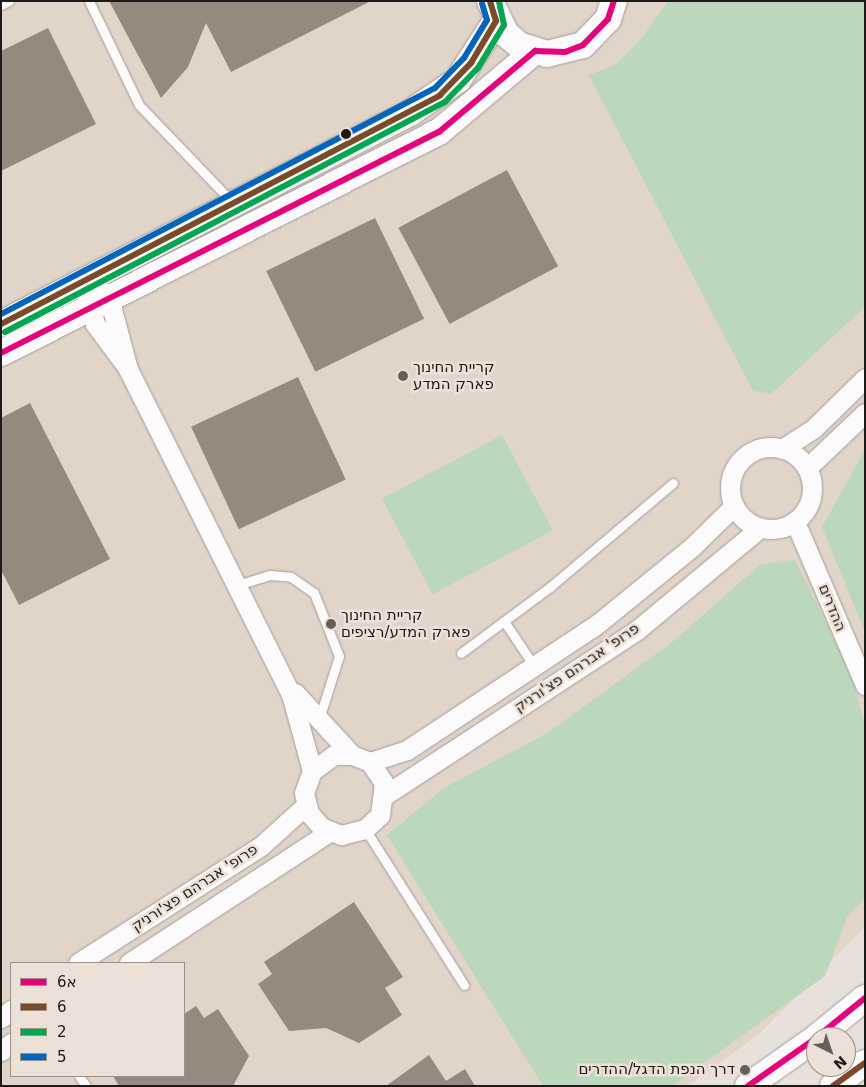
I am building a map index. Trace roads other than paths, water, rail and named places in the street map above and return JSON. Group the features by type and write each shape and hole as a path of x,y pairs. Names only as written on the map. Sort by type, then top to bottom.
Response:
{"street":[{"path":"1,324 440,95 471,63 493,11 519,45 535,51 566,52 583,45 603,26 614,1"},
{"path":"1,354 439,132 464,115 535,51"},
{"path":"88,280 127,366 233,586 283,676 297,712 312,771 306,805 314,821 329,832 347,835 366,829 380,815 386,795 384,783 370,762 352,755 334,755 312,771"},
{"path":"782,448 807,468 812,491 803,513 784,527 760,528 740,516 734,506 731,481 743,458 766,448 782,448 813,429 865,378"},
{"path":"807,468 865,413"},
{"name":"פרופ' אברהם פצ'ורניק","path":"370,762 407,750 596,625 734,506"},
{"name":"פרופ' אברהם פצ'ורניק","path":"386,795 637,630 760,528"},
{"name":"ההדרים","path":"799,531 865,685"},
{"path":"283,676 318,722 352,755"},
{"name":"פרופ' אברהם פצ'ורניק","path":"80,962 261,846 306,805"},
{"name":"פרופ' אברהם פצ'ורניק","path":"131,962 329,832"},
{"path":"830,1027 865,998"},
{"path":"748,1086 806,1046"},
{"path":"833,1086 865,1063"}],"lane":[{"path":"1,5 9,1"},
{"path":"89,1 139,105 232,202"},
{"path":"461,653 504,621 673,483"},
{"path":"233,586 270,575 291,577 314,593 339,656 318,722"},
{"path":"504,621 534,666"},
{"path":"366,829 464,985"}],"place":[{"name":"קריית החינוך פארק המדע","path":"403,376"},
{"name":"קריית החינוך פארק המדע/רציפים","path":"331,624"},
{"name":"דרך הנפת הדגל/ההדרים","path":"745,1070"}]}
